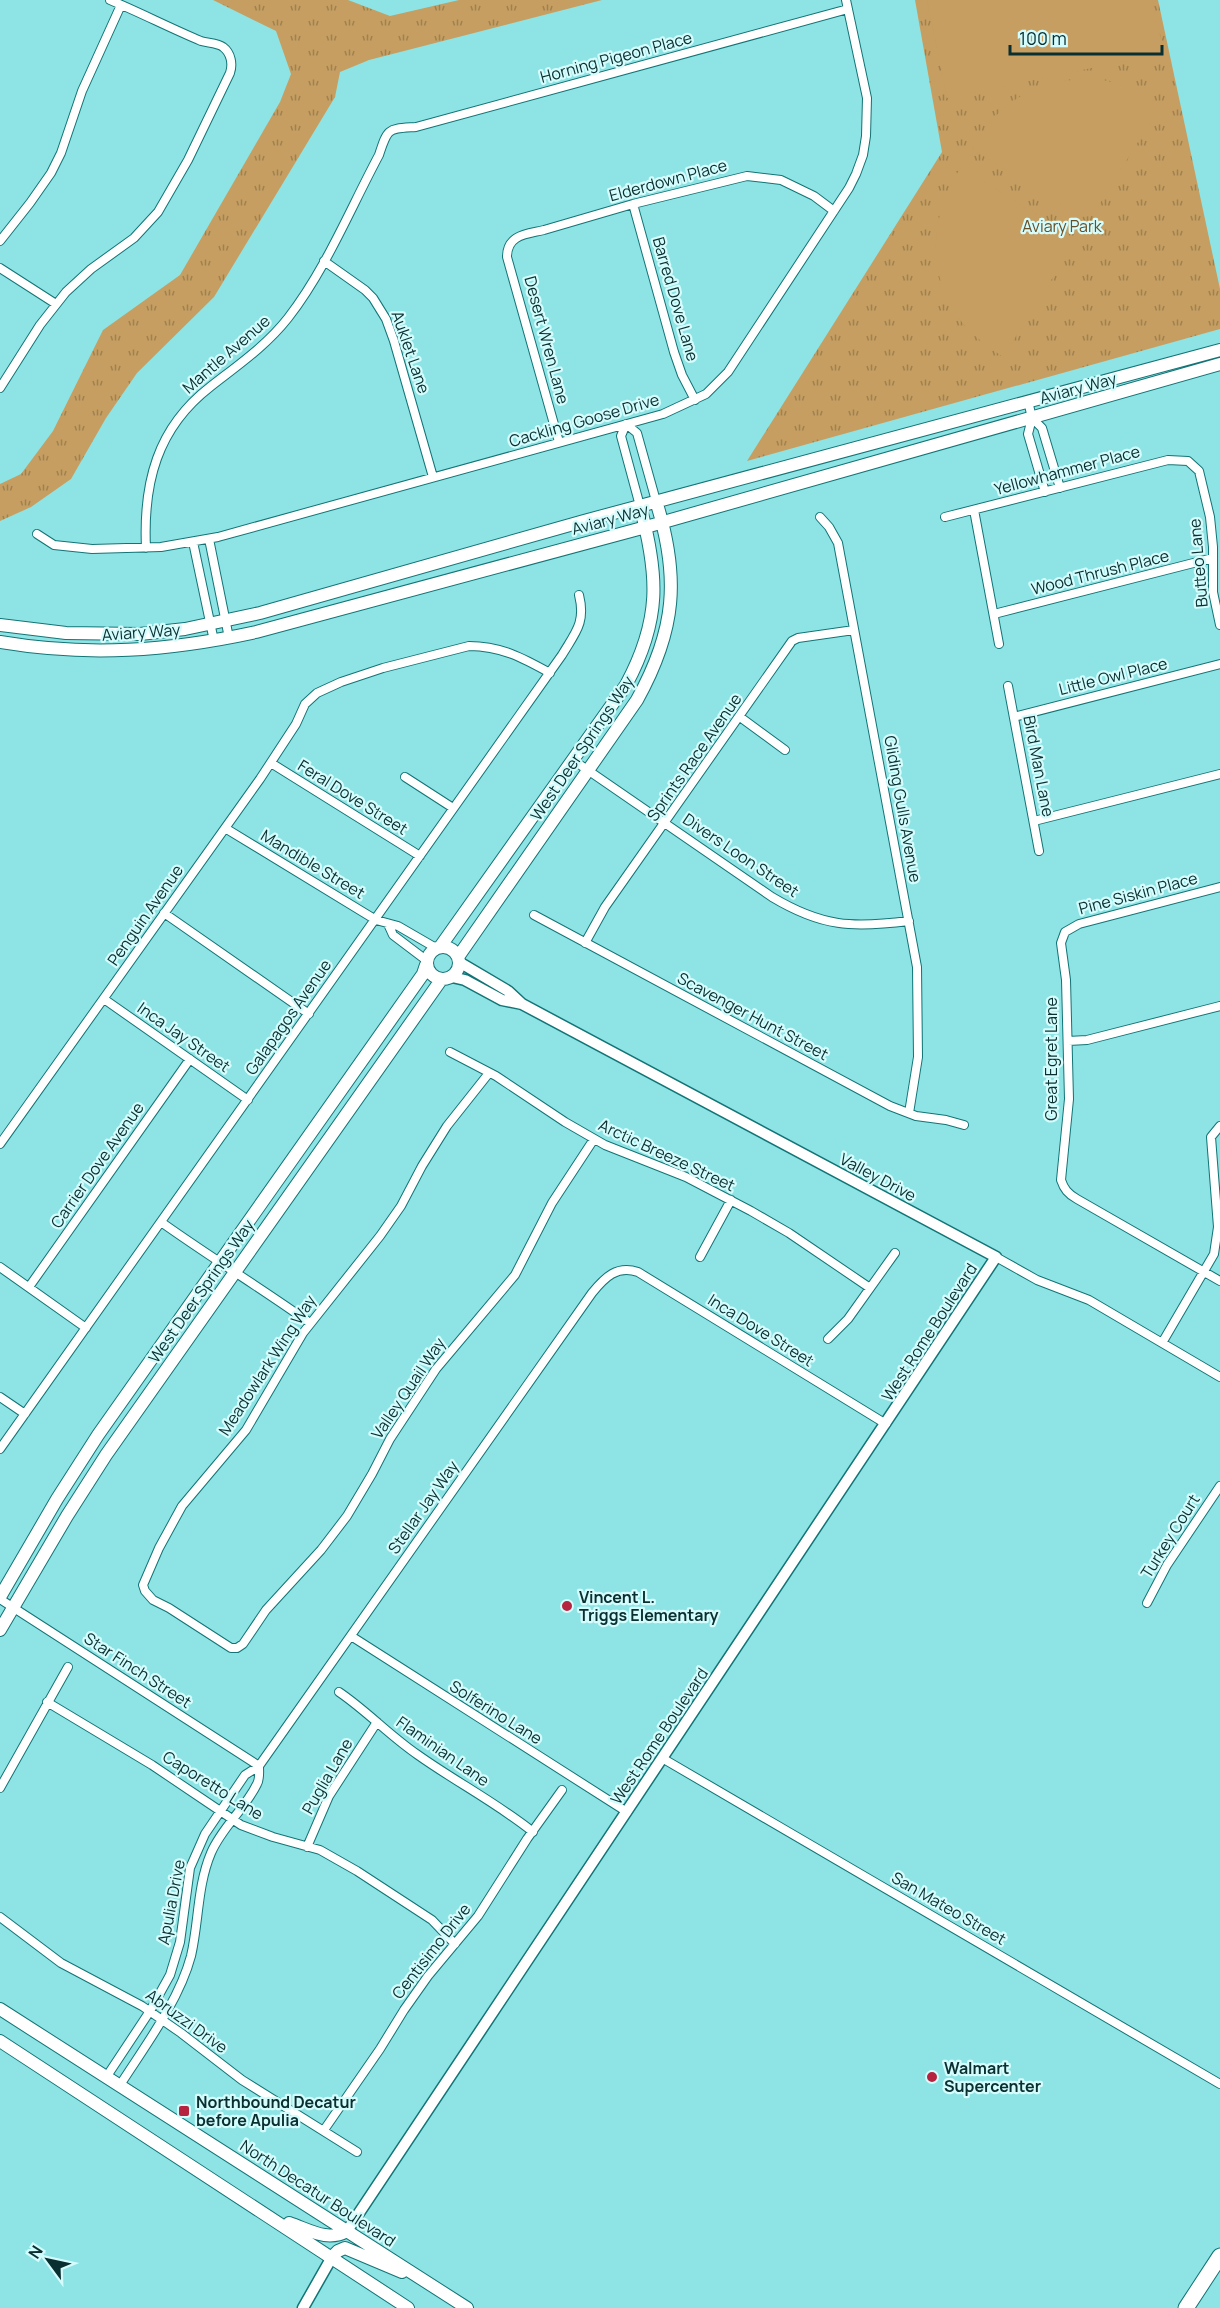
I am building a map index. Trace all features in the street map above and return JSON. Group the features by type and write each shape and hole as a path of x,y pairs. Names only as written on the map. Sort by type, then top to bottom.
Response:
{"highway":[{"path":"1186,2308 1220,2256"}],"main road":[{"name":"Aviary Way","path":"0,625 50,632 110,635 157,632 225,621 656,501 1220,350"},
{"name":"Aviary Way","path":"0,642 42,648 103,652 164,648 229,638 646,527 1220,364"},
{"name":"West Deer Springs Way","path":"458,959 638,700 659,657 669,619 672,591 668,544 656,501"},
{"name":"West Deer Springs Way","path":"438,948 626,685 639,661 653,607 655,582 646,527 640,506"},
{"path":"438,948 451,949 458,959 458,968 447,978 431,975 426,963 431,951 438,948"},
{"name":"West Deer Springs Way","path":"0,1630 90,1478 423,974 426,963"},
{"name":"West Deer Springs Way","path":"0,1598 76,1469 447,978"},
{"name":"North Decatur Boulevard","path":"0,2009 467,2308"},
{"path":"0,2042 408,2308"},
{"path":"270,2217 326,2237 338,2236 347,2231"},
{"path":"332,2258 338,2251 345,2248 371,2261 423,2280"}],"street":[{"path":"0,388 31,337 56,304 91,269 134,238 158,212 188,160 232,66 228,52 221,45 201,41 110,0"},
{"path":"0,241 30,203 61,153 82,91 121,5"},
{"name":"Horning Pigeon Place","path":"392,129 417,127 847,5"},
{"name":"Cackling Goose Drive","path":"37,534 54,545 68,548 146,548 208,539 663,414 706,394 737,361 834,211 856,174 863,155 867,98 847,5"},
{"name":"Mantle Avenue","path":"146,548 145,513 150,479 163,444 195,400 245,362 280,328 310,286 379,155 384,139 392,129"},
{"name":"Elderdown Place","path":"510,246 513,240 523,234 747,176 781,180 813,196 834,211"},
{"name":"Barred Dove Lane","path":"633,204 674,352 694,400"},
{"name":"Desert Wren Lane","path":"510,246 507,257 559,442"},
{"name":"Auklet Lane","path":"324,261 365,290 386,319 433,477"},
{"path":"0,268 10,272 56,304"},
{"path":"1028,401 1032,418 1028,434 1045,492"},
{"path":"1032,418 1042,428 1060,488"},
{"path":"640,506 621,436 626,424 637,433 656,501"},
{"name":"Yellowhammer Place","path":"945,517 1168,460 1188,461 1195,465"},
{"name":"Butteo Lane","path":"1195,465 1199,471 1210,517 1213,591 1220,625"},
{"path":"974,510 999,644"},
{"name":"Gliding Gulls Avenue","path":"820,518 829,527 838,543 917,967 918,1057 909,1113"},
{"path":"208,539 229,638"},
{"path":"193,542 214,641"},
{"name":"Wood Thrush Place","path":"994,614 1213,558"},
{"name":"Galapagos Avenue","path":"0,1449 550,673 582,619 583,610 579,595"},
{"name":"Sprints Race Avenue","path":"585,943 605,907 792,641 798,638 854,630"},
{"name":"Penguin Avenue","path":"0,1144 271,763 309,699 325,689 360,675 469,646 485,646 514,653 550,673"},
{"name":"Little Owl Place","path":"1014,717 1220,664"},
{"name":"Bird Man Lane","path":"1008,686 1039,851"},
{"path":"740,717 785,750"},
{"name":"Divers Loon Street","path":"573,760 772,897 800,913 853,926 909,921"},
{"name":"Feral Dove Street","path":"271,763 420,856"},
{"path":"1034,821 1220,774"},
{"path":"405,777 453,808"},
{"name":"Mandible Street","path":"225,828 376,920 398,926 438,948"},
{"name":"Pine Siskin Place","path":"1065,932 1078,924 1220,887"},
{"path":"164,913 309,1014"},
{"name":"Scavenger Hunt Street","path":"534,915 883,1102 909,1113 964,1125"},
{"path":"388,924 393,935 426,963"},
{"name":"Great Egret Lane","path":"1065,932 1061,943 1066,980 1069,1099 1061,1180 1064,1188 1077,1199 1204,1272"},
{"name":"Valley Drive","path":"458,959 508,991 522,1004 1037,1280 1089,1300 1220,1377"},
{"name":"Valley Drive","path":"447,978 465,980 502,1000 522,1004"},
{"name":"Inca Jay Street","path":"104,999 248,1100"},
{"path":"1068,1041 1087,1040 1220,1006"},
{"name":"Arctic Breeze Street","path":"450,1052 489,1072 594,1139 686,1177 731,1200 789,1233 870,1288"},
{"name":"Carrier Dove Avenue","path":"29,1287 190,1059"},
{"name":"Meadowlark Wing Way","path":"144,1591 143,1585 159,1548 182,1506 246,1430 310,1323 380,1236 401,1206 447,1126 489,1072"},
{"path":"1162,1343 1214,1254 1217,1242 1217,1207 1211,1137 1218,1128"},
{"name":"Valley Quail Way","path":"144,1591 153,1600 231,1648 237,1648 243,1644 266,1610 321,1550 347,1516 390,1440 436,1369 516,1275 552,1203 594,1139"},
{"path":"700,1257 731,1200"},
{"path":"161,1222 310,1323"},
{"path":"828,1339 849,1319 895,1252"},
{"name":"West Rome Boulevard","path":"347,2231 996,1257"},
{"path":"0,1267 86,1328"},
{"name":"Inca Dove Street","path":"617,1271 629,1269 638,1272 886,1424"},
{"name":"Stellar Jay Way","path":"259,1766 592,1293 609,1275 617,1271"},
{"path":"1204,1272 1220,1281"},
{"path":"0,1396 25,1414"},
{"name":"Turkey Court","path":"1148,1603 1167,1565 1220,1486"},
{"name":"Star Finch Street","path":"0,1598 259,1766"},
{"name":"Solferino Lane","path":"351,1636 627,1812"},
{"path":"0,1788 68,1667"},
{"name":"Flaminian Lane","path":"339,1692 362,1708 419,1756 533,1832"},
{"name":"Caporetto Lane","path":"47,1702 152,1765 255,1831 320,1850 334,1858 432,1920 455,1944"},
{"name":"Puglia Lane","path":"307,1847 329,1796 376,1722"},
{"name":"San Mateo Street","path":"662,1758 1220,2084"},
{"name":"Apulia Drive","path":"107,2076 163,1989 180,1942 190,1868 205,1834 245,1775 259,1766"},
{"name":"Apulia Drive","path":"120,2085 177,1993 190,1957 203,1876 212,1851 259,1782 259,1766"},
{"name":"Centisimo Drive","path":"324,2130 416,1992 478,1916 562,1790"},
{"name":"Abruzzi Drive","path":"0,1917 61,1963 150,2011 242,2080 357,2152"},
{"path":"303,2308 332,2258"}],"green space":[{"path":"213,0 348,0 390,16 459,0 602,0 369,60 340,72 335,97 214,297 137,373 106,418 71,479 31,507 0,521 0,484 21,474 53,431 103,330 180,275 280,102 291,74 276,31"},
{"name":"Aviary Park","path":"915,0 1158,0 1220,289 1220,329 747,461 942,152"},
{"path":"927,0 1152,0 1164,53 947,98"},
{"path":"1089,78 1127,87 1161,105 1092,216 1081,217 972,149 994,118 1020,97 1051,84"},
{"path":"961,167 1069,235 1073,245 1003,357 965,326 949,303 941,284 936,244 938,224 951,185"}],"place":[{"name":"Vincent L. Triggs Elementary","path":"567,1606"},
{"name":"Walmart Supercenter","path":"932,2077"},
{"name":"Northbound Decatur before Apulia","path":"184,2111"}]}
